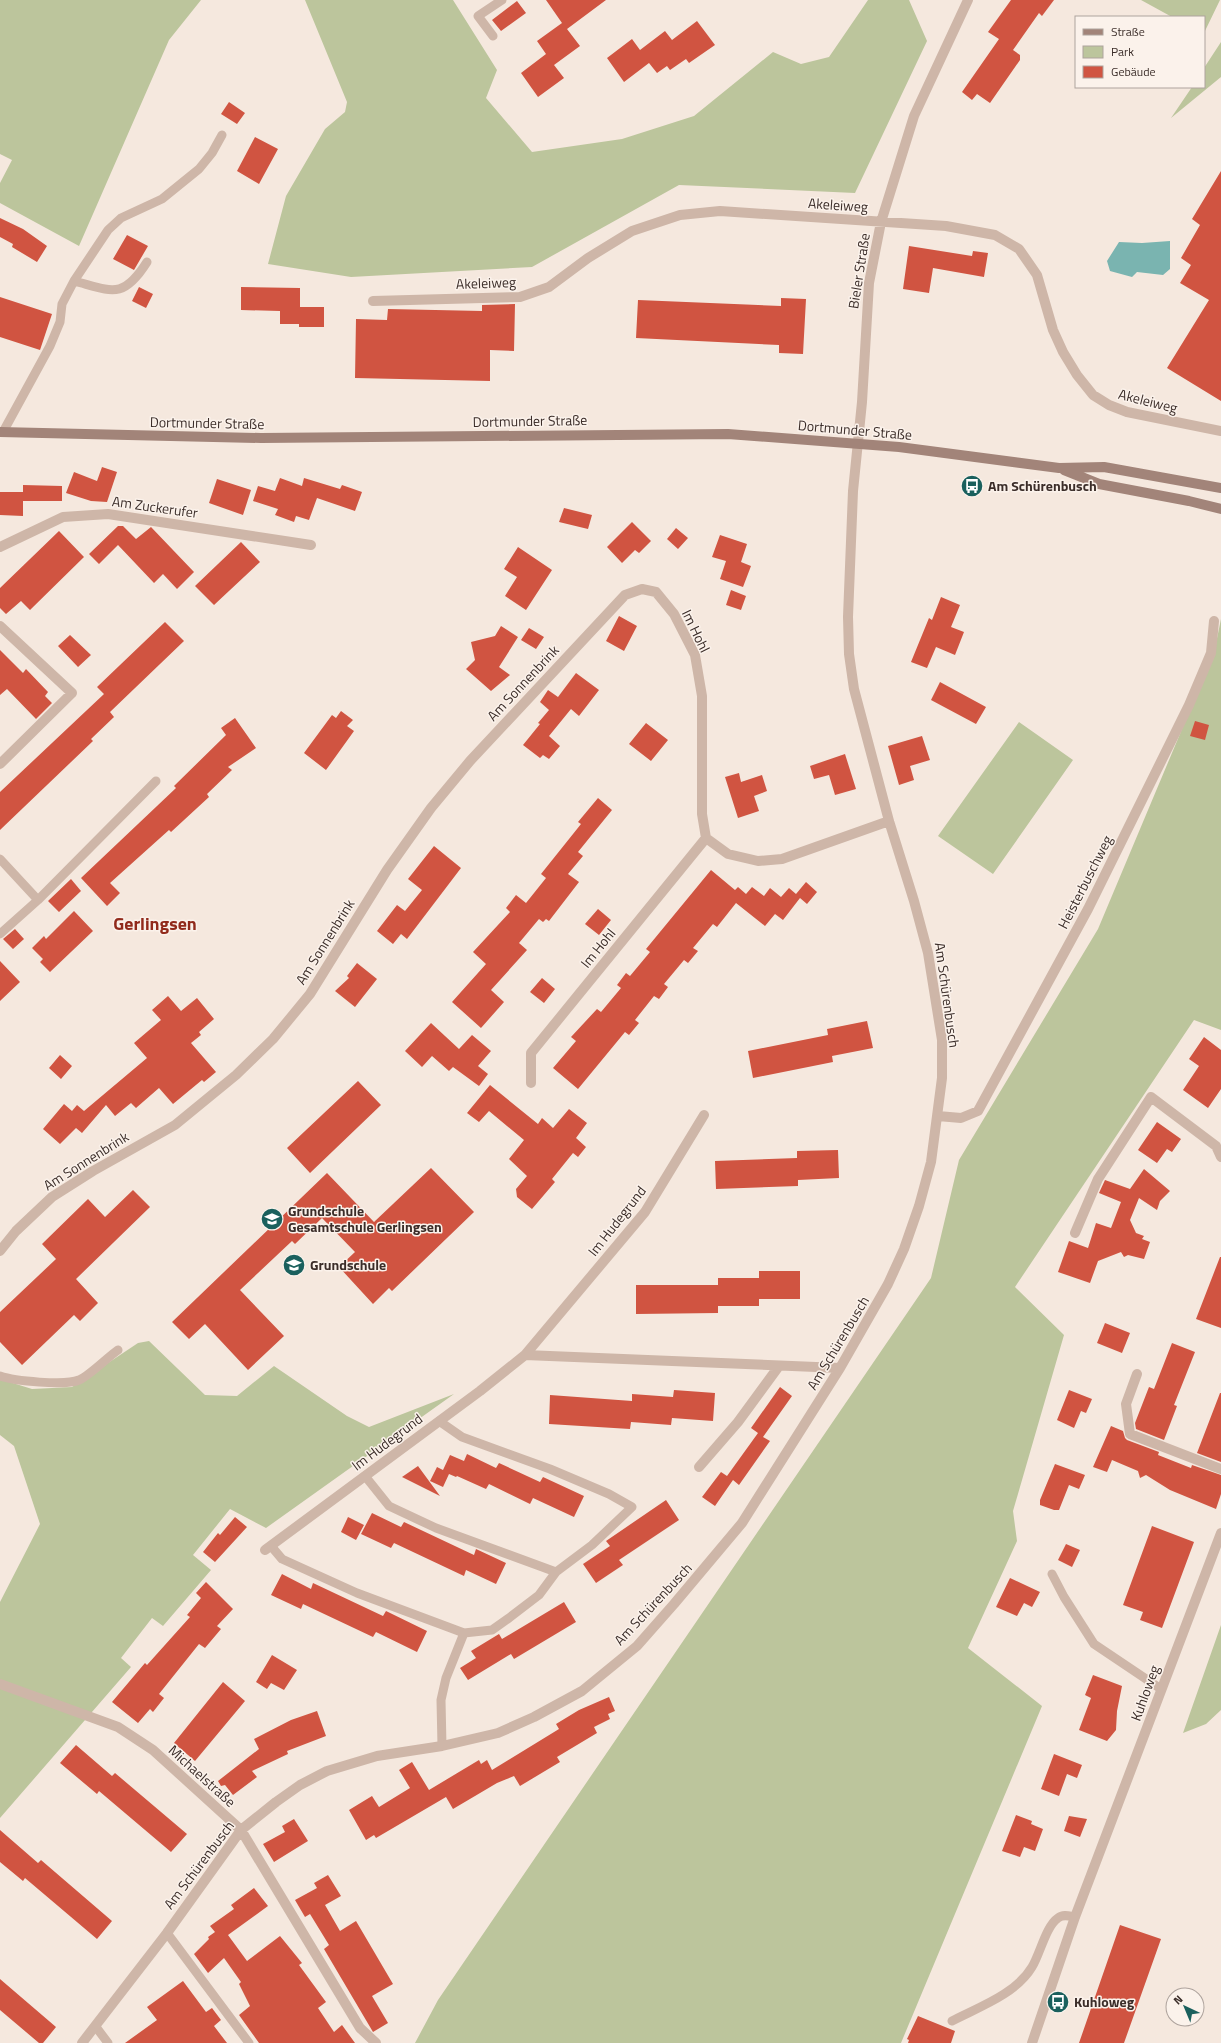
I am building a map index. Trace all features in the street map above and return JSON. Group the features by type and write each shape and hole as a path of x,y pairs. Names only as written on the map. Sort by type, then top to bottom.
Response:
{"main road":[{"name":"Dortmunder Straße","path":"2,432 261,438 728,434 857,443 1059,468 1104,467 1221,488"},
{"name":"Dortmunder Straße","path":"1059,468 1099,484 1189,501 1221,509"}],"street":[{"name":"Bieler Straße","path":"857,443 862,402 869,283 881,222 914,116 968,0"},
{"name":"Akeleiweg","path":"373,301 520,297 549,287 588,258 632,232 680,216 720,211 946,226 995,235 1019,249 1037,275 1053,330 1063,352 1077,376 1094,395 1109,405 1128,412 1221,431"},
{"name":"Am Schürenbusch","path":"82,2043 96,2027 167,1933 241,1830 300,1785 326,1771 377,1756 442,1746 498,1733 534,1717 582,1691 637,1646 742,1523 840,1368 888,1284 904,1249 920,1206 929,1169 938,1116 942,1078 942,1040 928,953 865,737 854,689 849,654 848,618 853,491 857,443"},
{"name":"Am Zuckerufer","path":"0,547 63,517 108,514 311,545"},
{"name":"Im Hohl","path":"531,1084 531,1053 706,838 702,814 702,696 695,655 674,614 656,592 642,589 625,595"},
{"name":"Am Sonnenbrink","path":"0,1251 16,1231 52,1197 93,1171 174,1124 236,1075 273,1038 310,994 387,870 431,808 470,762 625,595"},
{"name":"Heisterbuschweg","path":"938,1116 961,1118 978,1111 1088,909 1189,705 1211,653 1214,621"},
{"path":"0,626 72,693 0,764"},
{"path":"706,838 728,854 758,861 776,860 889,821"},
{"path":"1075,1233 1098,1179 1151,1097 1216,1146 1221,1157"},
{"name":"Im Hudegrund","path":"268,1548 525,1355 645,1212 704,1115"},
{"path":"525,1355 840,1368"},
{"path":"699,1467 738,1422 779,1366"},
{"path":"1137,1374 1126,1404 1130,1434 1221,1469"},
{"name":"Kuhloweg","path":"1032,2043 1075,1917 1105,1842 1221,1533"},
{"name":"Michaelstraße","path":"0,1684 118,1727 153,1750 241,1830 360,2028 376,2043"}],"lane":[{"path":"493,36 478,16 502,0"},
{"path":"2,432 50,346 60,322 62,304 74,281 108,230 121,218 162,199 199,169 212,153 222,135"},
{"path":"74,281 111,291 125,288 139,275 147,262"},
{"path":"0,934 38,900 156,781"},
{"path":"0,859 38,900"},
{"path":"0,1376 23,1381 50,1382 80,1380 118,1350"},
{"path":"268,1548 282,1559 357,1593 464,1633 492,1630 539,1595 556,1572 592,1545 632,1507 609,1494 550,1469 462,1437 439,1421"},
{"path":"365,1476 389,1506 436,1528 556,1572"},
{"path":"1052,1574 1064,1597 1094,1644 1161,1690"},
{"path":"442,1746 441,1700 446,1678 464,1633"},
{"path":"952,2021 1010,1991 1032,1968 1052,1924 1058,1918 1066,1915 1075,1917"},
{"path":"167,1933 249,2043"},
{"path":"96,2027 108,2043"}],"green space":[{"path":"0,0 201,0 169,40 79,246 0,203 0,183 12,160 0,154"},
{"path":"305,0 453,0 497,70 486,98 532,152 622,139 694,116 773,52 801,64 829,57 868,0 909,0 927,41 855,193 679,185 532,267 351,277 268,264 286,196 325,129 345,112 347,102"},
{"path":"1141,0 1220,0 1205,31 1205,16 1170,16"},
{"path":"1221,42 1221,77 1171,118 1191,88 1205,88 1205,66"},
{"path":"1221,619 1221,1030 1194,1020 1015,1287 1064,1335 1013,1511 1017,1541 968,1648 1042,1706 901,2043 415,2043 438,2000 931,1278 959,1160 1098,929 1214,653"},
{"path":"1019,722 1073,760 993,874 938,836"},
{"path":"149,1341 205,1395 237,1396 274,1366 347,1416 369,1427 454,1394 266,1528 230,1509 193,1555 211,1570 163,1626 152,1618 121,1658 131,1667 0,1818 0,1602 40,1524 14,1446 0,1435 0,1379 32,1389 72,1387 138,1343"},
{"path":"1221,1625 1221,1710 1206,1724 1183,1733"}],"water":[{"path":"1170,241 1170,269 1163,275 1137,272 1132,277 1110,271 1107,261 1119,242 1142,243"}],"building":[{"path":"546,0 606,0 567,29 580,46 554,65 564,78 538,97 521,73 546,54 537,41 562,23"},
{"path":"1011,0 1054,0 1042,16 1039,13 1013,50 1020,55 1020,60 990,103 977,94 972,100 962,92 999,39 988,32"},
{"path":"517,1 526,13 501,31 492,20"},
{"path":"697,21 715,45 689,63 686,59 670,70 667,66 657,73 649,63 624,82 607,58 632,39 640,50 665,31 672,40"},
{"path":"229,102 245,113 237,124 221,114"},
{"path":"255,137 278,149 259,184 237,171"},
{"path":"1221,171 1221,401 1167,368 1209,300 1180,283 1191,265 1181,258 1200,225 1192,219"},
{"path":"0,218 23,229 47,246 37,262 12,247 13,244 0,237"},
{"path":"127,235 148,246 134,270 113,259"},
{"path":"909,246 972,256 973,251 988,253 984,277 933,268 929,293 903,289"},
{"path":"139,287 153,294 146,308 132,301"},
{"path":"241,287 300,288 300,307 324,307 324,327 299,327 299,324 280,324 280,311 241,310"},
{"path":"0,297 52,314 40,350 0,337"},
{"path":"781,298 806,299 803,354 779,353 779,345 636,338 638,300 781,306"},
{"path":"515,304 514,351 490,350 490,381 355,378 356,319 387,320 388,309 482,311 482,305"},
{"path":"102,467 117,472 107,502 91,501 66,493 74,472 97,481"},
{"path":"280,478 302,486 304,478 340,489 342,485 362,492 355,511 317,498 309,520 296,516 294,522 275,515 278,509 253,501 258,486 275,491"},
{"path":"217,479 251,490 243,515 209,503"},
{"path":"23,485 62,486 62,501 23,501 23,516 0,515 0,492 23,492"},
{"path":"564,508 592,515 588,529 559,522"},
{"path":"632,522 651,541 639,553 635,550 622,563 607,547"},
{"path":"118,526 123,526 136,539 151,527 194,572 177,589 163,574 154,583 118,545 99,564 89,554"},
{"path":"676,528 688,538 678,549 667,539"},
{"path":"59,531 84,557 30,610 21,601 6,614 0,608 0,588"},
{"path":"720,535 747,544 741,562 751,566 743,587 720,579 726,561 712,557"},
{"path":"241,542 260,562 214,605 195,586"},
{"path":"518,547 552,570 526,610 505,596 517,577 504,569"},
{"path":"731,590 746,596 741,610 726,605"},
{"path":"941,597 960,605 951,627 964,632 955,655 936,647 927,668 911,662 929,618 932,620"},
{"path":"619,616 637,626 624,651 606,641"},
{"path":"165,622 184,641 110,712 114,717 91,739 93,741 0,830 0,792 104,694 97,687"},
{"path":"501,626 518,637 499,667 510,675 491,691 466,669 475,660 471,642 495,636"},
{"path":"529,628 544,637 536,649 521,640"},
{"path":"70,635 91,655 78,667 58,646"},
{"path":"0,650 23,673 26,669 48,692 45,696 52,703 36,719 7,689 0,695"},
{"path":"576,673 599,690 579,716 571,709 549,736 560,746 549,759 543,755 540,758 523,745 549,710 540,702 548,690 558,697"},
{"path":"940,682 986,707 976,724 931,700"},
{"path":"341,711 353,720 347,726 354,731 326,770 304,753 332,715 336,718"},
{"path":"235,718 256,748 228,767 232,770 207,794 209,797 171,832 169,830 110,883 120,893 107,906 81,878 176,788 174,786 226,735 221,728"},
{"path":"1195,721 1209,725 1205,740 1190,736"},
{"path":"646,723 668,740 651,761 629,744"},
{"path":"922,736 930,760 910,766 914,780 899,785 888,746"},
{"path":"845,754 856,789 835,795 829,775 814,779 810,766"},
{"path":"739,773 741,782 762,775 767,791 754,796 759,811 738,818 725,777"},
{"path":"598,798 612,810 578,852 583,856 568,874 579,882 549,921 546,919 543,922 539,919 519,943 527,950 491,990 504,1002 481,1028 452,1002 486,964 473,952 510,912 506,908 516,895 526,903 546,878 541,874 581,824 578,822"},
{"path":"434,846 461,868 407,939 401,934 393,944 377,931 397,905 405,911 422,890 408,879"},
{"path":"711,870 735,890 738,887 746,894 752,887 764,896 770,888 781,897 789,888 796,894 806,882 817,892 807,904 800,898 783,920 775,914 765,926 736,903 717,927 713,924 693,948 698,951 688,963 684,960 664,984 668,987 659,999 654,996 635,1020 639,1023 629,1035 625,1032 578,1089 553,1068 576,1041 571,1037 597,1009 601,1012 621,988 617,985 626,973 630,976 650,952 646,949"},
{"path":"71,879 81,891 59,912 48,901"},
{"path":"598,909 611,920 599,935 585,924"},
{"path":"74,911 93,931 50,972 40,962 43,959 32,948 44,936 46,939"},
{"path":"15,929 24,939 13,949 3,939"},
{"path":"0,961 20,982 0,1001"},
{"path":"357,963 377,979 355,1007 335,991 349,978 347,976"},
{"path":"542,978 555,989 544,1003 530,992"},
{"path":"168,996 181,1011 197,998 214,1019 199,1032 201,1035 191,1043 216,1072 204,1082 202,1080 173,1104 159,1088 136,1108 131,1103 115,1116 106,1105 82,1133 76,1128 60,1144 43,1129 64,1104 72,1111 77,1105 84,1111 147,1058 134,1043 161,1020 152,1010"},
{"path":"867,1021 873,1048 832,1056 833,1062 753,1078 748,1051 828,1035 827,1029"},
{"path":"431,1023 459,1049 472,1035 491,1051 478,1066 488,1074 479,1086 453,1067 449,1071 432,1056 422,1067 405,1051"},
{"path":"1204,1037 1221,1050 1221,1089 1208,1108 1183,1090 1199,1066 1189,1059"},
{"path":"60,1055 72,1066 61,1079 49,1068"},
{"path":"358,1081 381,1105 310,1173 287,1148"},
{"path":"490,1085 538,1124 542,1118 553,1128 569,1109 587,1123 576,1138 586,1147 578,1157 573,1153 552,1179 555,1182 532,1209 517,1197 516,1189 527,1176 509,1159 524,1140 489,1111 479,1122 467,1113"},
{"path":"1157,1122 1181,1139 1172,1152 1167,1149 1157,1163 1138,1150"},
{"path":"838,1150 839,1178 798,1180 798,1186 716,1189 715,1161 797,1158 797,1151"},
{"path":"431,1168 474,1212 392,1291 389,1288 373,1304 339,1267 355,1252 322,1218 295,1244 292,1241 240,1290 284,1336 248,1370 205,1324 189,1339 172,1322 327,1173 374,1222"},
{"path":"1144,1169 1170,1191 1160,1201 1157,1210 1139,1198 1130,1220 1136,1233 1144,1236 1142,1239 1150,1242 1144,1259 1128,1255 1124,1257 1121,1252 1098,1261 1090,1283 1058,1272 1069,1241 1088,1248 1096,1223 1111,1228 1121,1202 1099,1193 1105,1180 1130,1189"},
{"path":"133,1190 150,1207 76,1279 98,1303 80,1321 74,1315 22,1365 0,1342 0,1312 56,1259 42,1244 88,1199 105,1217"},
{"path":"1221,1257 1221,1328 1196,1319"},
{"path":"759,1271 800,1271 800,1299 759,1299 759,1306 718,1306 718,1313 636,1314 636,1285 718,1285 718,1278 759,1278"},
{"path":"1105,1323 1130,1333 1122,1353 1097,1343"},
{"path":"1172,1343 1195,1352 1174,1405 1177,1406 1164,1440 1136,1429 1135,1423 1149,1387 1154,1389"},
{"path":"780,1387 792,1396 763,1437 770,1441 739,1485 733,1480 715,1506 702,1497 721,1472 727,1476 758,1433 751,1428"},
{"path":"674,1390 715,1393 713,1421 672,1418 671,1425 631,1422 630,1429 549,1424 550,1395 632,1401 632,1394 673,1397"},
{"path":"1069,1390 1092,1399 1086,1413 1081,1411 1074,1428 1057,1420"},
{"path":"1221,1393 1221,1462 1197,1453"},
{"path":"1111,1426 1123,1431 1127,1440 1159,1452 1158,1455 1191,1468 1192,1465 1221,1475 1221,1494 1216,1509 1170,1490 1146,1475 1140,1478 1138,1471 1112,1460 1107,1472 1093,1467"},
{"path":"467,1454 496,1468 499,1463 540,1482 543,1477 584,1496 574,1517 533,1498 530,1504 489,1484 486,1489 449,1474 443,1487 430,1481 437,1467 443,1470 450,1455 464,1461"},
{"path":"1055,1464 1085,1475 1079,1489 1069,1485 1059,1510 1054,1510 1040,1505 1040,1500"},
{"path":"418,1466 440,1496 402,1477"},
{"path":"666,1500 679,1520 619,1560 623,1565 596,1583 583,1564 610,1546 606,1541"},
{"path":"372,1513 401,1527 404,1522 474,1555 476,1549 506,1563 496,1584 466,1570 464,1576 394,1543 391,1548 361,1534"},
{"path":"235,1517 247,1527 215,1562 203,1552 218,1533 220,1535"},
{"path":"348,1517 364,1525 356,1540 341,1532"},
{"path":"1152,1526 1194,1542 1162,1628 1140,1620 1143,1612 1123,1605"},
{"path":"1066,1544 1080,1550 1072,1567 1058,1560"},
{"path":"282,1574 311,1589 313,1583 383,1616 386,1611 427,1631 417,1652 376,1632 373,1637 303,1604 301,1609 271,1595"},
{"path":"1010,1578 1040,1592 1032,1607 1024,1603 1017,1616 996,1607"},
{"path":"206,1582 233,1609 217,1626 221,1629 205,1648 199,1644 159,1694 164,1698 153,1712 150,1709 138,1723 112,1702 145,1663 147,1665 190,1617 187,1615 201,1598 196,1593"},
{"path":"564,1602 576,1622 514,1659 511,1654 468,1680 460,1668 476,1658 471,1651 499,1634 502,1639"},
{"path":"272,1655 297,1670 284,1690 271,1683 267,1689 256,1682"},
{"path":"1093,1675 1122,1686 1117,1711 1116,1730 1107,1741 1079,1730 1091,1698 1085,1695"},
{"path":"223,1682 245,1701 195,1761 174,1743"},
{"path":"609,1697 615,1711 608,1714 610,1719 594,1727 597,1733 557,1757 560,1762 520,1786 514,1776 497,1783 453,1809 446,1797 376,1838 374,1835 366,1840 349,1810 372,1796 379,1807 410,1788 399,1770 412,1762 429,1790 479,1760 481,1764 487,1760 492,1770 559,1729 556,1724 579,1710"},
{"path":"317,1711 326,1736 287,1751 288,1754 252,1771 257,1777 233,1795 225,1785 221,1786 218,1781 259,1749 254,1739 291,1720"},
{"path":"76,1745 112,1776 115,1773 187,1834 171,1852 99,1791 97,1794 60,1763"},
{"path":"1054,1754 1082,1765 1077,1778 1067,1774 1059,1796 1041,1789"},
{"path":"1016,1815 1032,1821 1031,1824 1043,1829 1035,1851 1024,1847 1020,1857 1002,1851"},
{"path":"1069,1816 1087,1819 1080,1837 1064,1831"},
{"path":"294,1819 308,1841 274,1862 263,1844 285,1832 282,1826"},
{"path":"0,1830 38,1863 41,1860 112,1921 97,1939 25,1878 23,1881 0,1862"},
{"path":"328,1875 341,1896 325,1905 340,1931 356,1921 393,1984 372,1996 388,2023 373,2032 324,1949 329,1945 310,1914 305,1917 295,1900 317,1888 314,1883"},
{"path":"254,1888 268,1906 228,1935 247,1961 280,1936 302,1963 299,1965 326,2002 318,2008 334,2032 342,2025 355,2043 259,2043 239,2015 250,2006 239,1984 241,1982 224,1958 208,1973 194,1954 209,1939 208,1937 215,1932 210,1926 234,1909 231,1905"},
{"path":"1120,1925 1161,1939 1124,2043 1079,2043"},
{"path":"0,1979 56,2027 43,2043 39,2043 0,2010"},
{"path":"183,1981 206,2012 212,2008 221,2020 214,2026 227,2043 125,2043 157,2020 147,2007"},
{"path":"918,2016 955,2031 951,2043 908,2043 909,2040 907,2039"}],"place":[{"name":"Am Schürenbusch","path":"972,486"},
{"name":"Grundschule Gesamtschule Gerlingsen","path":"272,1219"},
{"name":"Grundschule","path":"294,1265"},
{"name":"Kuhloweg","path":"1058,2002"}],"district":[{"name":"Gerlingsen","path":"155,924"}]}
